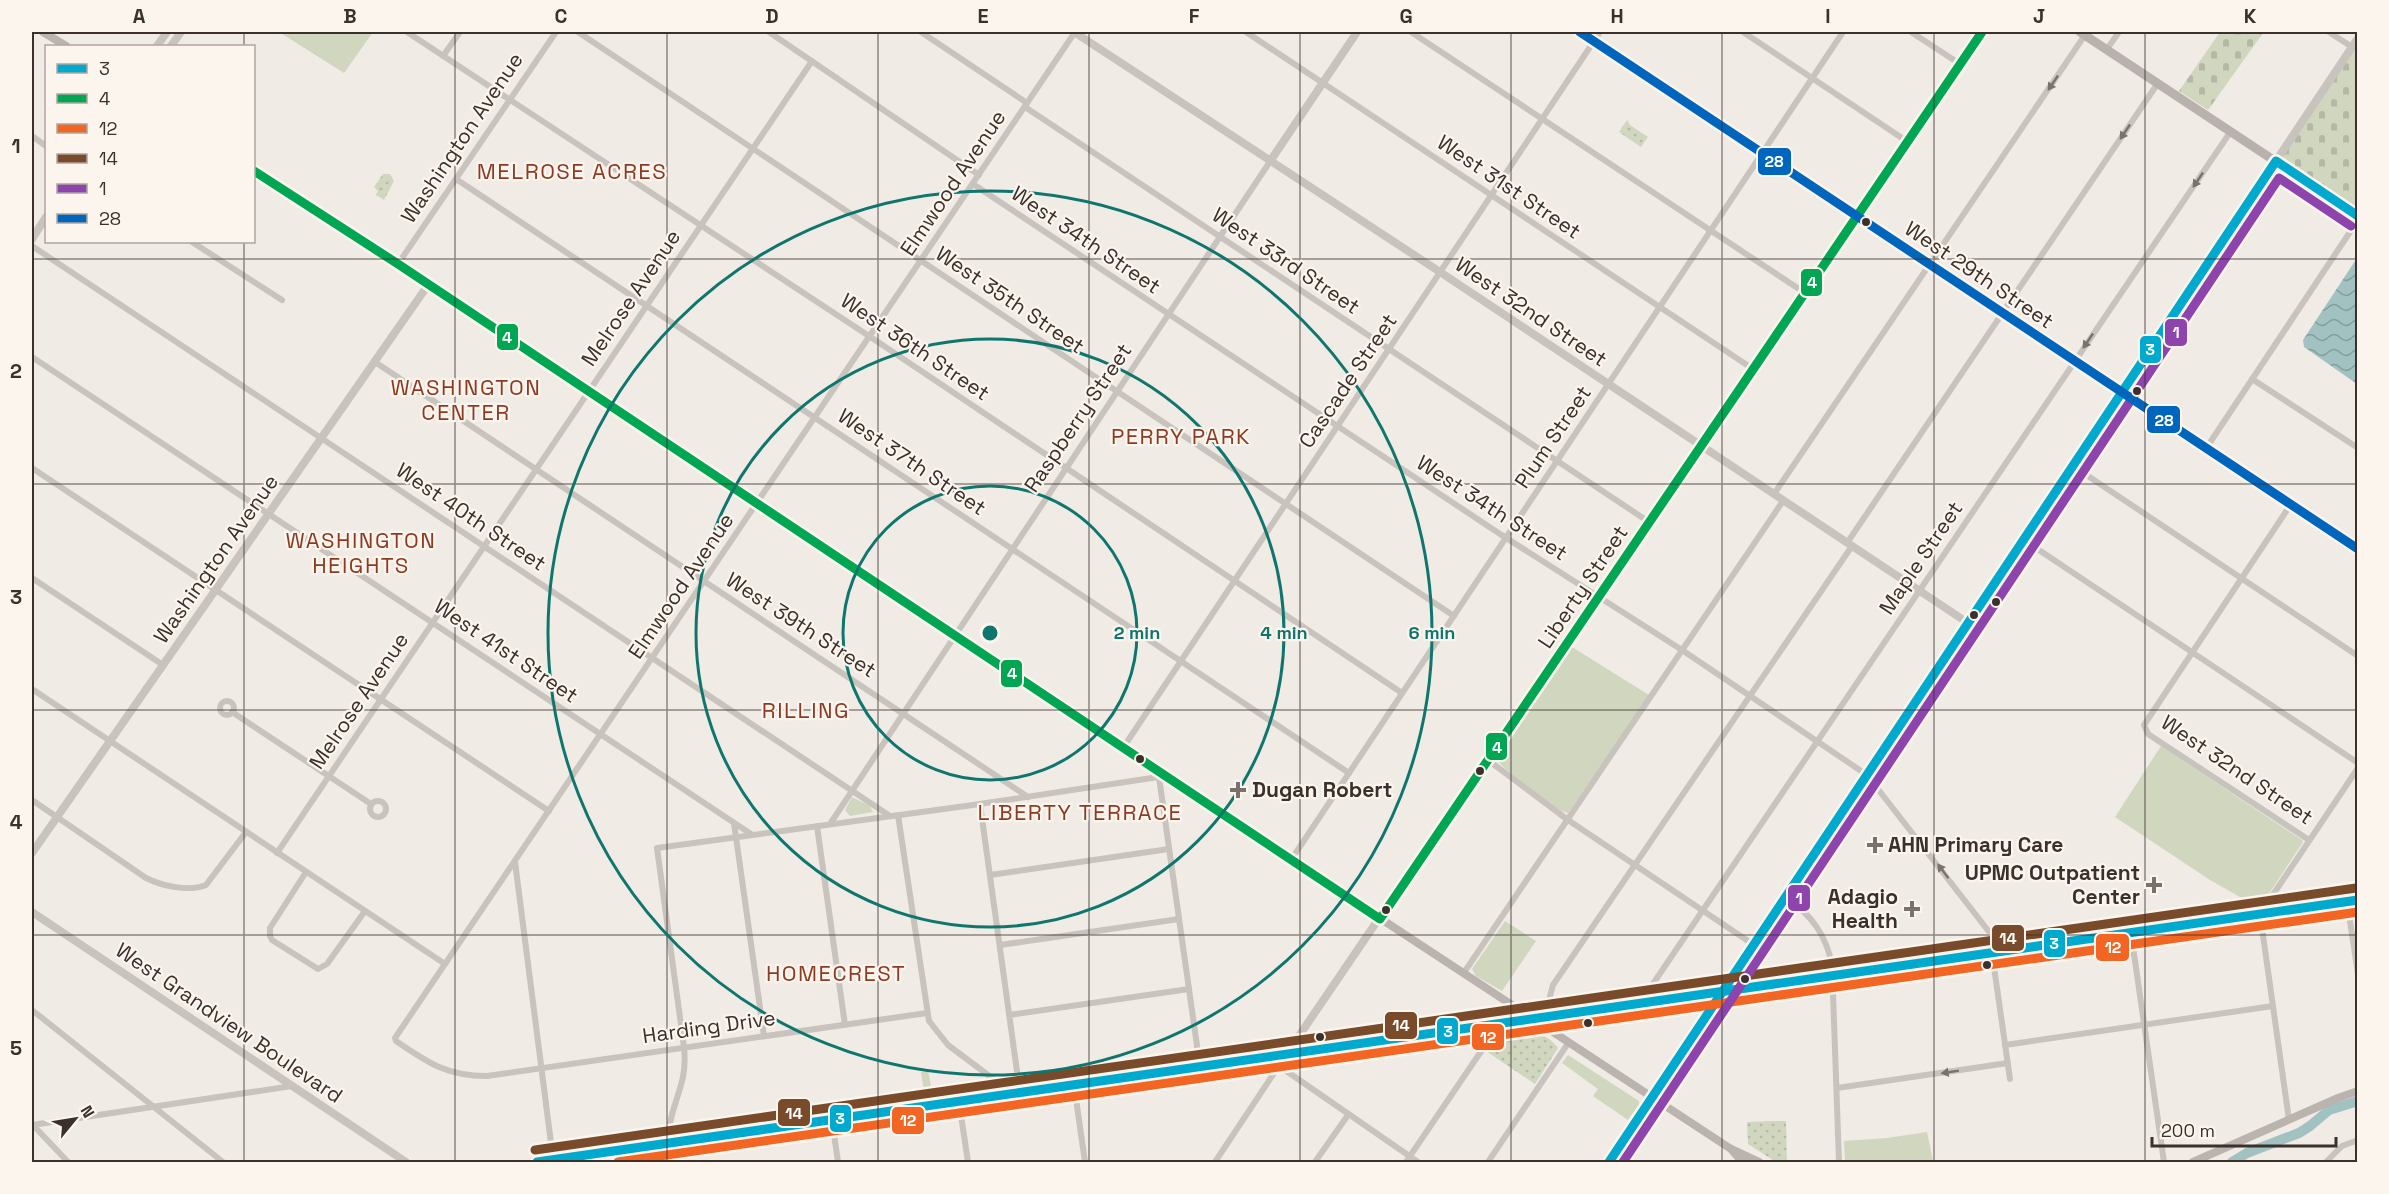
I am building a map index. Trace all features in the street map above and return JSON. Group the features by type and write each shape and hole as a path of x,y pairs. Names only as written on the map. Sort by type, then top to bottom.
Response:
{"main road":[{"path":"43,32 54,34 65,45"},
{"path":"2083,33 2358,218"},
{"path":"255,172 757,503 1123,748 1162,777 1731,1149 1759,1162"},
{"path":"537,1162 550,1162 2358,900"},
{"path":"2193,1162 2358,1091"},
{"path":"1731,1149 1742,1162"}],"street":[{"path":"158,45 167,32"},
{"path":"172,45 181,32"},
{"name":"West 36th Street","path":"407,32 870,336 1402,693"},
{"path":"443,56 460,32"},
{"name":"Washington Avenue","path":"398,264 556,32"},
{"name":"West 35th Street","path":"578,32 1454,616"},
{"path":"771,32 979,175"},
{"name":"West 33rd Street","path":"921,32 1220,238 1649,522"},
{"name":"Elmwood Avenue","path":"395,1038 1074,32"},
{"name":"West 32nd Street","path":"1074,32 1271,160 1968,623"},
{"name":"West 31st Street","path":"1246,32 1753,369"},
{"name":"Raspberry Street","path":"830,824 1357,32"},
{"path":"1411,32 1805,293"},
{"name":"West 29th Street","path":"1580,32 2358,549"},
{"name":"Cascade Street","path":"1123,748 1600,32"},
{"path":"1743,32 1908,141"},
{"name":"Plum Street","path":"1292,860 1843,32"},
{"path":"1911,32 1960,64"},
{"name":"Liberty Street","path":"1215,1162 1982,32"},
{"path":"2107,49 2119,32"},
{"path":"2329,32 2352,47"},
{"path":"1774,494 2083,33"},
{"path":"1609,1162 2358,38"},
{"name":"Melrose Avenue","path":"277,853 812,61"},
{"path":"1549,1000 1553,985 1750,695 2003,312 2158,83"},
{"name":"Maple Street","path":"1640,1004 2231,131"},
{"path":"32,136 45,145"},
{"name":"West 37th Street","path":"456,179 1349,773"},
{"name":"West 34th Street","path":"973,183 1506,538 1750,695 1867,775 2004,951"},
{"path":"2206,447 2358,218"},
{"path":"32,239 45,219"},
{"path":"194,243 282,300"},
{"name":"West 40th Street","path":"32,246 852,791 894,816"},
{"name":"Washington Avenue","path":"32,853 428,285"},
{"name":"West 41st Street","path":"32,357 751,834"},
{"name":"West 39th Street","path":"375,362 1028,797"},
{"path":"2252,379 2358,448"},
{"path":"2073,466 2358,656"},
{"path":"32,468 549,811"},
{"path":"1463,974 1783,501"},
{"path":"2191,653 2290,504"},
{"path":"2024,540 2358,763"},
{"path":"32,578 163,665"},
{"name":"West 32nd Street","path":"2191,653 2145,722 2145,729 2309,840"},
{"path":"32,689 445,964"},
{"path":"232,712 371,804"},
{"path":"1488,760 1568,819 1754,945"},
{"path":"2289,1120 2260,914 2358,768"},
{"path":"669,1143 670,1117 684,1071 684,1047 657,848 736,836 894,816 1162,777 1169,849 1200,1067"},
{"path":"32,800 146,878 160,884 197,887 210,882 246,832"},
{"path":"980,804 1020,1093"},
{"path":"894,816 929,1021 948,1045 992,1078 999,1096"},
{"path":"734,823 764,1036"},
{"path":"817,826 845,1025"},
{"path":"990,875 1169,849"},
{"path":"515,862 551,1148 550,1162"},
{"path":"306,872 270,928 272,940 318,969 327,964 364,911"},
{"path":"1786,897 1806,912 1820,931 1829,951 1833,976 1839,1162"},
{"path":"2347,901 2358,974"},
{"name":"West Grandview Boulevard","path":"32,912 406,1162"},
{"path":"1000,945 1179,919"},
{"path":"2131,933 2164,1162"},
{"path":"1992,953 2010,1079"},
{"path":"1010,1015 1189,989"},
{"path":"2005,1045 2272,1006"},
{"path":"32,1010 223,1162"},
{"name":"Harding Drive","path":"395,1038 396,1041 435,1067 454,1074 487,1076 927,1013"},
{"path":"1408,1160 1486,1044 1489,1025"},
{"path":"1488,1162 1569,1042"},
{"path":"1266,1057 1408,1160 1418,1162"},
{"path":"1837,1088 2008,1063"},
{"path":"1074,1085 1085,1162"},
{"path":"32,1125 292,1086"},
{"path":"959,1102 968,1162"},
{"path":"1316,1162 1348,1115"},
{"path":"832,1120 838,1162"},
{"path":"32,1125 68,1162"},
{"path":"2326,1162 2342,1146 2358,1140"},
{"path":"393,1154 398,1162"}],"green space":[{"path":"279,32 373,32 344,73"},
{"path":"2220,32 2263,33 2208,110 2179,91"},
{"path":"2357,46 2357,210 2283,159"},
{"path":"1627,120 1630,125 1648,137 1641,147 1619,132"},
{"path":"383,174 390,174 394,181 384,200 376,195 378,191 374,187"},
{"path":"1572,647 1649,695 1568,813 1542,799 1497,760"},
{"path":"2161,746 2302,840 2303,842 2266,898 2247,901 2210,880 2115,817"},
{"path":"852,797 870,806 873,812 850,816 845,810"},
{"path":"1505,921 1536,941 1502,991 1476,976 1472,969"},
{"path":"1525,1030 1544,1036 1558,1048 1535,1084 1486,1051 1499,1035"},
{"path":"1568,1055 1639,1101 1639,1105 1628,1120 1593,1096 1598,1089 1562,1063"},
{"path":"928,1071 933,1096 925,1097 921,1072"},
{"path":"1786,1121 1787,1162 1776,1162 1748,1144 1747,1122"},
{"path":"1927,1132 1933,1162 1845,1162 1844,1141"}],"water":[{"path":"2357,258 2357,384 2304,347 2303,340"}],"waterway":[{"path":"2232,1162 2247,1153 2299,1133 2329,1110 2358,1101"}],"transit line":[{"name":"28","path":"1580,32 2358,549"},
{"name":"4","path":"255,172 398,264 1380,919 1982,32"},
{"name":"3","path":"1609,1162 2276,161 2358,216"},
{"name":"1","path":"1623,1162 2279,178 2351,226"},
{"name":"14","path":"535,1150 2356,888"},
{"name":"3","path":"537,1162 2358,900"},
{"name":"12","path":"618,1162 2358,912"}],"place":[{"name":"Dugan Robert","path":"1238,790"},
{"name":"AHN Primary Care","path":"1875,845"},
{"name":"UPMC Outpatient Center","path":"2154,885"},
{"name":"Adagio Health","path":"1912,909"}],"district":[{"name":"MELROSE ACRES","path":"572,171"},
{"name":"WASHINGTON CENTER","path":"466,400"},
{"name":"PERRY PARK","path":"1181,436"},
{"name":"WASHINGTON HEIGHTS","path":"361,552"},
{"name":"RILLING","path":"806,710"},
{"name":"LIBERTY TERRACE","path":"1080,812"},
{"name":"HOMECREST","path":"836,973"}]}
